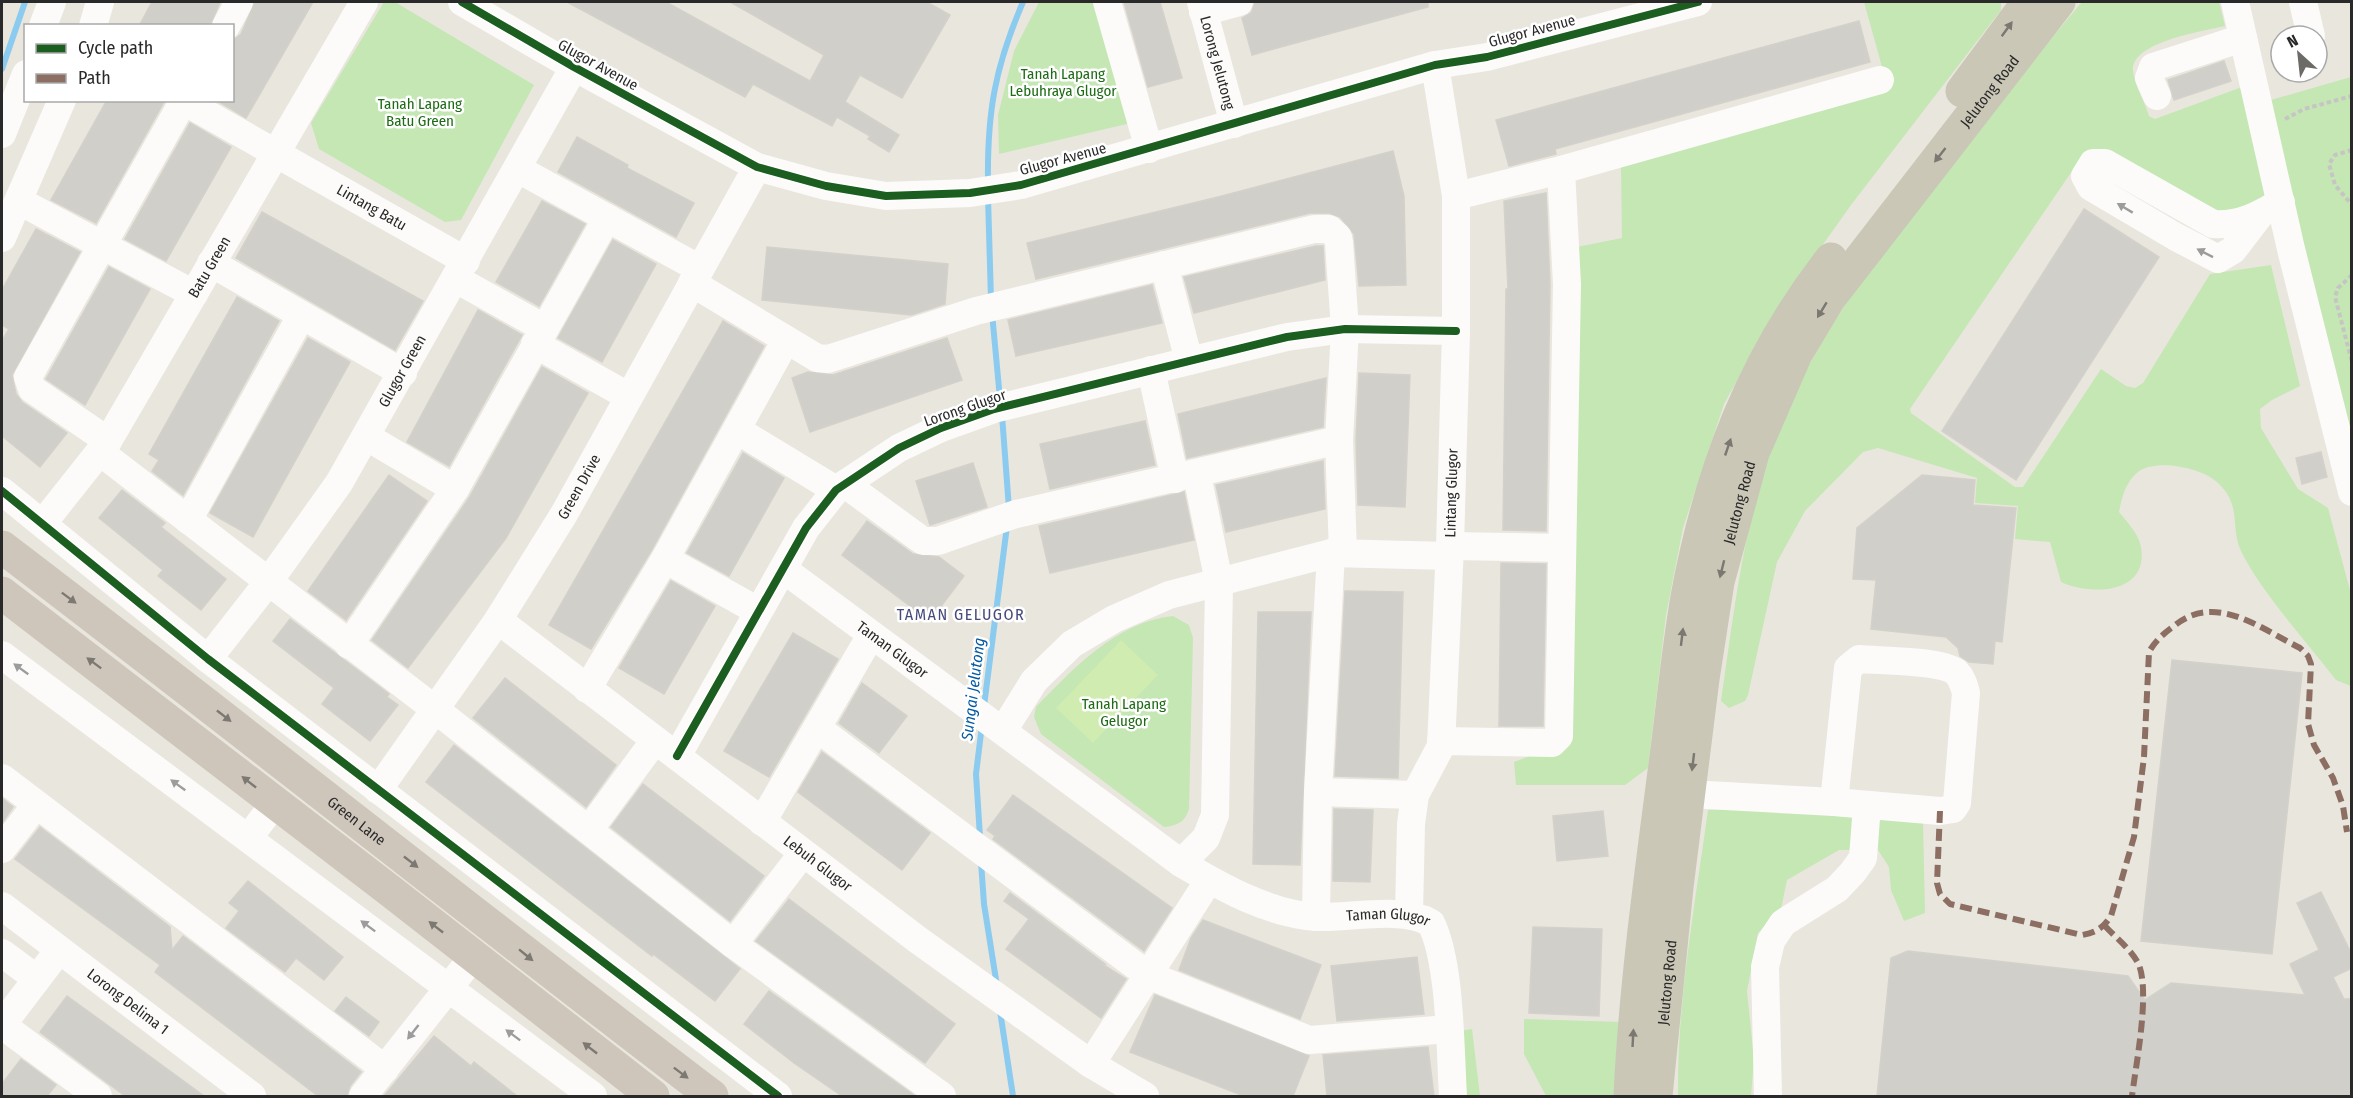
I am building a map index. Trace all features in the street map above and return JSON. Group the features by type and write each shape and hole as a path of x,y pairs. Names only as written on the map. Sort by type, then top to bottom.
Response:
{"highway":[{"name":"Green Lane","path":"2,547 188,688 537,964 712,1096"},
{"path":"2,593 275,802 640,1090"}],"main road":[{"name":"Jelutong Road","path":"1656,1096 1667,977 1689,794 1718,582 1737,507 1770,410 1796,354 1829,298 2044,8"},
{"name":"Jelutong Road","path":"1630,1096 1634,1014 1687,598 1715,485 1746,396 1770,347 1798,304 2044,8"}],"street":[{"path":"44,24 52,2"},
{"path":"94,24 100,2"},
{"path":"227,24 239,2"},
{"name":"Batu Green","path":"43,523 104,446 364,2"},
{"name":"Glugor Avenue","path":"462,2 574,68 757,167 826,186 886,196 970,193 1021,185 1436,65 1487,57 1695,2"},
{"path":"1107,2 1149,149"},
{"path":"1202,7 1239,2"},
{"name":"Glugor Avenue","path":"1436,65 1489,38 1632,2"},
{"path":"2235,2 2264,130 2270,209 2352,492"},
{"path":"2303,2 2308,24"},
{"name":"Lorong Jelutong","path":"1202,7 1234,124"},
{"path":"2157,96 2149,78 2153,67 2243,38"},
{"name":"Lintang Glugor","path":"1409,915 1411,824 1415,795 1438,754 1441,741 1450,551 1456,331 1456,196 1436,65"},
{"name":"Glugor Green","path":"208,659 269,581 339,483 574,68"},
{"path":"2,134 24,79"},
{"path":"1456,196 1561,170 1880,80"},
{"path":"2,238 61,102"},
{"path":"182,102 28,377 32,389 104,446 188,520 436,710 733,944 942,1096"},
{"name":"Lintang Batu","path":"185,102 461,270 539,336 628,396"},
{"path":"2236,246 2223,230 2105,163 2093,163 2087,170 2085,176 2091,187 2212,257 2225,257 2236,246 2270,209"},
{"name":"Green Drive","path":"378,790 498,620 564,514 757,167"},
{"path":"518,169 607,218 696,276 786,340 817,358 828,359 976,311 1314,229 1329,229 1338,237 1345,329 1339,440 1337,552 1318,792 1316,917"},
{"path":"1441,741 1552,743 1557,740 1568,284 1561,170"},
{"path":"19,201 194,294"},
{"path":"2213,224 2224,225 2270,209"},
{"path":"349,645 455,489 607,218"},
{"path":"211,263 403,373"},
{"path":"1164,265 1189,361"},
{"path":"188,520 301,316"},
{"name":"Lorong Glugor","path":"589,830 666,748 758,612 806,528 841,487 899,448 941,428 994,409 1287,337 1345,329 1456,331"},
{"path":"587,689 665,559 786,340"},
{"path":"1151,370 1219,582 1215,815 1206,838 1181,863"},
{"path":"737,430 841,487 923,541 938,541 1006,518 1339,440"},
{"path":"367,437 455,489"},
{"path":"2,490 208,659 778,1096"},
{"path":"999,728 1034,681 1072,644 1114,619 1169,595 1337,552 1562,548"},
{"path":"665,559 758,612"},
{"name":"Taman Glugor","path":"783,569 1181,863 1209,880 1284,910 1316,917 1409,915 1431,923 1438,937 1449,1029 1453,1096"},
{"name":"Lebuh Glugor","path":"498,620 802,853 986,989 1091,1064 1146,1096"},
{"path":"762,822 871,635"},
{"path":"2,655 449,986 593,1096"},
{"path":"1689,794 1834,802 1940,811 1953,809 1957,803 1966,693 1964,682 1957,673 1949,668 1923,665 1859,660 1852,663 1848,668 1834,802"},
{"path":"817,728 1148,975 1309,1040 1449,1029"},
{"path":"2,778 385,1069"},
{"path":"1318,792 1415,795"},
{"path":"249,837 275,802"},
{"path":"2,849 36,805"},
{"path":"1767,1096 1765,967 1771,941 1783,923 1837,889 1863,858 1867,805"},
{"path":"733,944 802,853"},
{"path":"1091,1064 1209,880"},
{"name":"Lorong Delima 1","path":"2,906 252,1096"},
{"path":"59,950 2,1025 82,1092"},
{"path":"2,953 37,979"},
{"path":"363,1096 473,957"}],"path":[{"path":"2264,130 2304,109 2352,96"},
{"path":"2352,150 2335,155 2329,164 2335,186 2352,205"},
{"path":"2352,275 2338,288 2335,297 2352,362"}],"green space":[{"name":"Tanah Lapang Batu Green","path":"384,2 395,2 534,85 461,220 445,222 319,149 311,123"},
{"name":"Tanah Lapang Lebuhraya Glugor","path":"1039,2 1095,2 1131,123 999,154 998,115 1014,51"},
{"path":"1864,2 2001,2 2001,10 1851,205 1775,312 1724,404 1683,528 1666,615 1648,768 1625,785 1516,785 1514,762 1561,744 1577,247 1622,238 1621,166 1884,74"},
{"path":"2082,2 2219,2 2225,26 2155,45 2143,52 2135,61 2134,77 2149,116 2155,119 2242,87 2265,190 2264,198 2227,215 2097,150 2085,152 1910,409 1911,413 2015,487 2023,487 2101,369 2126,386 2135,388 2143,383 2210,274 2271,265 2300,386 2272,400 2260,409 2261,428 2298,489 2328,508 2351,594 2351,686 2336,680 2260,583 2241,551 2231,501 2219,484 2203,473 2168,465 2146,468 2134,476 2125,491 2119,512 2138,537 2141,547 2141,563 2136,574 2127,582 2115,587 2087,589 2061,582 2050,542 2015,539 2018,506 1975,503 1977,478 1878,448 1863,452 1805,511 1777,562 1748,695 1745,701 1729,708 1721,701 1749,529 1763,473 1777,432 1795,392 1837,317 1886,246"},
{"path":"2351,77 2351,445 2306,265 2271,100"},
{"name":"Tanah Lapang Gelugor","path":"1173,616 1189,625 1193,638 1189,809 1180,822 1164,827 1041,734 1034,717 1036,707 1097,649 1133,627"},
{"path":"1121,640 1158,675 1093,743 1056,708"},
{"path":"1741,809 1923,822 1925,913 1904,921 1891,890 1889,867 1878,850 1839,850 1787,880 1781,909 1758,933 1747,991 1754,1060 1751,1096 1678,1096 1680,1025 1708,810"},
{"path":"1524,1019 1623,1022 1618,1096 1546,1096 1524,1054"},
{"path":"1472,1029 1480,1096 1463,1096 1460,1031"}],"building":[{"path":"152,2 220,2 211,24 140,24"},
{"path":"255,2 313,2 246,118 219,102 234,102 234,39 241,34"},
{"path":"567,2 666,2 810,81 824,55 730,2 927,2 950,15 902,98 860,75 845,102 899,135 889,152 868,139 870,136 837,117 832,126 753,84 745,97"},
{"path":"1124,2 1160,2 1182,78 1148,87"},
{"path":"1428,2 1428,7 1252,55 1242,18 1251,13 1255,3"},
{"path":"1859,21 1870,62 1555,149 1556,154 1509,166 1496,120"},
{"path":"2224,61 2231,81 2174,100 2168,80"},
{"path":"106,102 164,102 96,223 51,200"},
{"path":"190,123 231,147 166,261 125,239"},
{"path":"577,137 628,165 627,168 694,203 676,237 558,172"},
{"path":"1393,151 1404,196 1406,285 1359,286 1354,234 1340,217 1329,213 1310,213 1036,279 1027,243 1218,197"},
{"path":"1546,193 1550,284 1546,531 1503,530 1506,289 1508,289 1504,201"},
{"path":"542,201 585,224 539,306 496,282"},
{"path":"2084,209 2159,257 2016,480 1942,431"},
{"path":"262,212 423,301 395,350 236,258"},
{"path":"36,229 80,252 12,375 16,394 22,402 67,433 40,467 2,436 2,341 9,329 2,325 2,290"},
{"path":"613,240 656,264 602,362 558,338"},
{"path":"1323,246 1325,280 1194,313 1184,277"},
{"path":"767,247 948,264 945,304 911,315 762,300"},
{"path":"109,267 150,289 85,405 46,379"},
{"path":"1152,285 1162,323 1016,356 1008,320"},
{"path":"237,297 279,321 183,495 152,471 159,460 149,454"},
{"path":"478,310 522,335 449,466 407,442"},
{"path":"723,321 764,346 651,551 591,649 549,625"},
{"path":"308,338 350,362 253,537 210,513"},
{"path":"947,338 962,380 810,432 792,378 808,372 833,375"},
{"path":"542,367 588,393 506,538 408,668 372,640 469,498"},
{"path":"1359,373 1410,375 1405,507 1358,505 1356,440"},
{"path":"1326,378 1323,427 1187,458 1178,414"},
{"path":"1145,421 1155,465 1050,489 1040,444"},
{"path":"2321,452 2327,477 2302,484 2296,458"},
{"path":"743,453 784,478 729,576 687,553"},
{"path":"1323,461 1325,509 1226,532 1216,485"},
{"path":"973,463 987,507 930,525 916,481"},
{"path":"389,475 427,501 346,620 308,591"},
{"path":"1922,475 1975,480 1973,505 2016,508 2002,642 1995,641 1993,664 1969,662 1960,656 1958,648 1946,637 1871,629 1876,580 1853,579 1857,528"},
{"path":"122,490 165,523 161,527 226,579 201,610 158,576 163,570 99,518"},
{"path":"1184,492 1194,540 1050,573 1039,526"},
{"path":"867,521 913,554 939,557 964,576 930,621 842,555"},
{"path":"1501,563 1546,564 1543,726 1499,726"},
{"path":"671,581 715,606 664,694 619,668"},
{"path":"1345,591 1403,592 1398,778 1335,776"},
{"path":"1258,612 1311,612 1300,865 1253,864"},
{"path":"290,619 389,694 387,697 398,705 370,741 322,704 334,688 273,641"},
{"path":"793,633 838,659 769,777 724,751"},
{"path":"2172,660 2302,673 2272,954 2141,941"},
{"path":"505,678 616,765 586,807 473,718"},
{"path":"862,683 907,716 879,753 839,723"},
{"path":"454,745 740,969 715,1001 653,954 652,956 426,782"},
{"path":"822,752 930,833 902,870 798,792"},
{"path":"643,784 764,876 730,921 611,827"},
{"path":"1013,795 1172,908 1144,951 993,839 995,836 987,830"},
{"path":"2,798 13,807 2,823"},
{"path":"1334,809 1373,810 1370,882 1333,881"},
{"path":"1603,811 1608,856 1557,861 1553,816"},
{"path":"40,827 170,927 172,950 183,936 361,1072 350,1086 347,1096 318,1096 155,972 160,965 15,859"},
{"path":"248,881 343,957 324,980 296,958 285,972 226,928 239,911 229,903"},
{"path":"2321,892 2352,955 2352,968 2333,977 2344,999 2352,999 2352,1096 1877,1096 1891,958 1908,951 2128,976 2145,1000 2171,983 2305,995 2290,964 2319,950 2297,903"},
{"path":"1010,893 1105,964 1102,964 1126,979 1101,1018 1006,949 1029,919 1004,901"},
{"path":"789,899 955,1024 925,1063 756,941"},
{"path":"1203,920 1321,965 1300,1019 1179,970 1191,938"},
{"path":"1533,927 1602,929 1599,1016 1529,1013"},
{"path":"1417,957 1424,1014 1337,1021 1331,966"},
{"path":"769,991 915,1096 842,1096 794,1063 744,1024"},
{"path":"1155,995 1309,1056 1293,1096 1244,1096 1130,1052"},
{"path":"67,996 204,1096 125,1096 40,1032"},
{"path":"346,997 379,1022 369,1036 335,1011"},
{"path":"434,1036 471,1066 474,1062 517,1096 384,1096"},
{"path":"1428,1047 1434,1096 1327,1096 1323,1055"},
{"path":"21,1059 56,1085 47,1096 2,1096 2,1084"}],"waterway":[{"path":"2,69 25,2"},
{"name":"Sungai Jelutong","path":"988,183 991,112 999,69 1023,2"},
{"name":"Sungai Jelutong","path":"988,197 991,300"},
{"name":"Sungai Jelutong","path":"992,313 1000,399"},
{"name":"Sungai Jelutong","path":"1002,415 1009,509"},
{"name":"Sungai Jelutong","path":"984,706 1007,526"},
{"name":"Sungai Jelutong","path":"980,837 976,774 982,725"},
{"name":"Sungai Jelutong","path":"981,862 984,904 997,986"},
{"name":"Sungai Jelutong","path":"1000,1011 1013,1096"}],"marked path":[{"path":"1940,811 1937,883 1940,894 1950,904 2082,935 2099,929 2111,916 2134,837 2144,757 2149,652 2154,644 2174,626 2190,616 2205,612 2221,613 2253,623 2300,648 2308,656 2311,664 2308,724 2314,745 2333,778 2343,806 2347,832"},
{"path":"2105,926 2132,954 2139,965 2142,978 2143,1011 2132,1096"}],"cycle path":[{"path":"462,2 574,67 757,167 826,186 886,196 970,193 1021,185 1435,65 1487,57 1698,2"},
{"path":"677,756 806,528 836,490 899,448 941,428 994,409 1287,337 1345,329 1456,331"},
{"path":"2,491 208,659 778,1096"}],"district":[{"name":"TAMAN GELUGOR","path":"961,614"}]}
